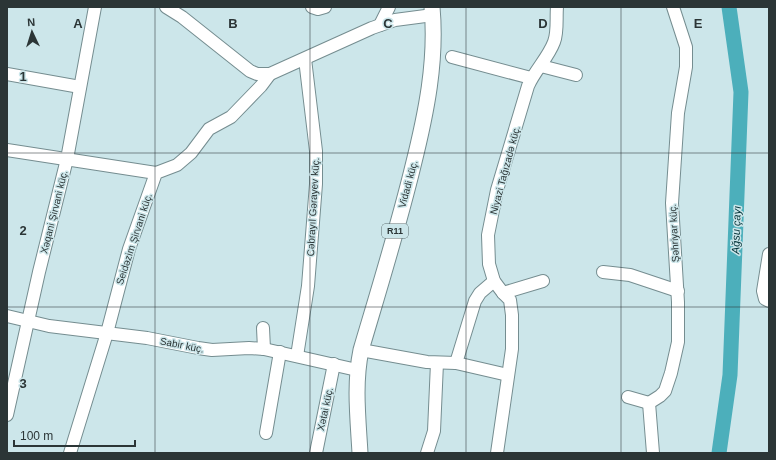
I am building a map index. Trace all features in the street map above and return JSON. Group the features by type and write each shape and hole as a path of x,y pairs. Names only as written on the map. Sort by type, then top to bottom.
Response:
{"main road":[{"name":"Vidadi küç.","path":"360,453 356,387 357,370 361,350 406,193 423,127 432,63 433,11"}],"street":[{"name":"Xəqani Şirvani küç.","path":"7,415 67,159 95,7"},
{"path":"166,7 182,17 250,71 257,74 270,74 380,25 433,11"},
{"path":"312,7 318,9 325,7"},
{"path":"380,25 389,7"},
{"name":"Niyazi Tağızadə küç.","path":"497,453 512,349 512,315 510,300 494,281 489,264 488,235 497,190 531,78 541,66 555,40 557,7"},
{"name":"Şəhriyar küç.","path":"649,403 665,391 678,342 678,291 672,202 678,113 686,67 686,47 673,7"},
{"path":"452,57 531,78"},
{"name":"Cəbrayıl Gərayev küç.","path":"297,356 308,286 316,184 316,150 305,58"},
{"path":"541,66 576,75"},
{"path":"7,74 80,87"},
{"path":"7,150 156,173 177,165 190,153 209,129 231,117 261,86 270,74"},
{"name":"Seidəzim Şirvani küç.","path":"70,453 107,333 129,249 156,173"},
{"path":"769,254 763,291 766,299 769,300"},
{"path":"603,272 630,275 678,291"},
{"path":"456,363 475,300 480,293 494,281"},
{"path":"503,293 543,281"},
{"name":"Sabir küç.","path":"7,316 49,326 147,338 212,350 249,348 264,349 357,370"},
{"path":"263,328 264,349"},
{"path":"361,350 427,362 456,363 508,375"},
{"path":"266,433 280,352"},
{"path":"427,453 434,431 437,362"},
{"name":"Xətai küç.","path":"316,453 334,364"},
{"path":"628,397 649,403 653,453"}],"waterway":[{"name":"Ağsu çayı","path":"719,453 730,375 741,92 729,7"}]}
